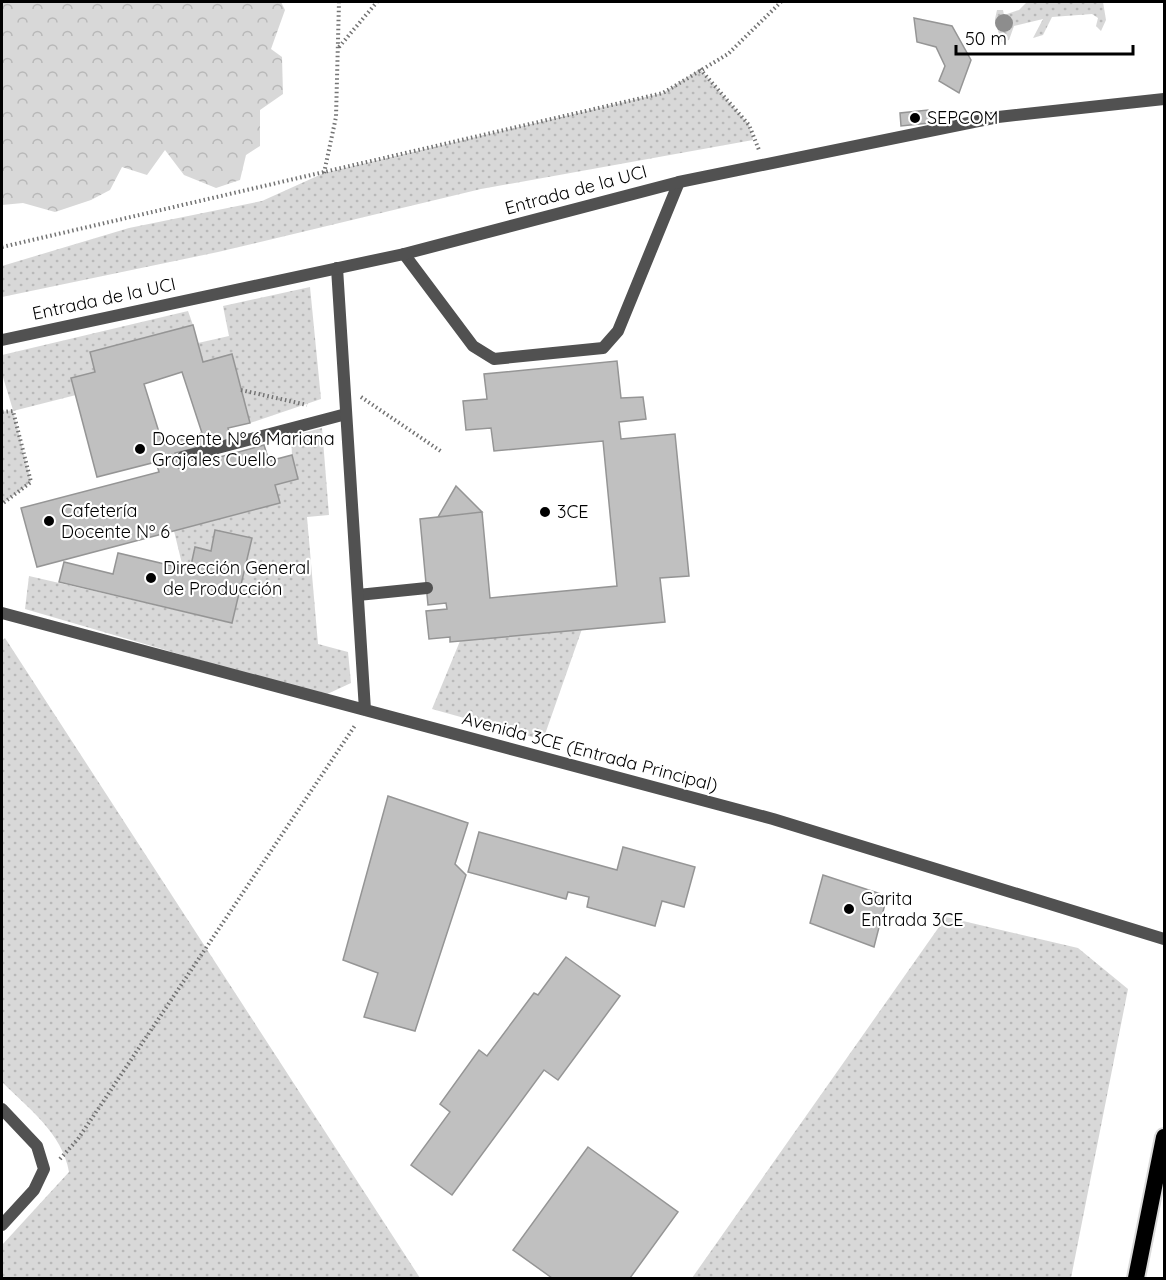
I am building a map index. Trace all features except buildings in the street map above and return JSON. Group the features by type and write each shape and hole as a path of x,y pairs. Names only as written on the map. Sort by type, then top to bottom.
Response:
{"highway":[{"path":"1136,1278 1164,1137"}],"street":[{"name":"Entrada de la UCI","path":"2,340 404,254 679,182 998,117 1164,99"},
{"path":"404,254 473,346 494,359 603,348 618,331 679,182"},
{"path":"337,268 365,710"},
{"path":"183,457 346,414"},
{"path":"358,596 427,588"},
{"name":"Avenida 3CE (Entrada Principal)","path":"2,613 773,819 1164,939"},
{"path":"2,1109 37,1146 44,1169 34,1190 2,1225"}],"path":[{"path":"324,173 336,117 339,2"},
{"path":"339,47 377,2"},
{"path":"2,247 663,93 728,54 781,2"},
{"path":"700,69 749,125 764,166"},
{"path":"343,385 442,452"},
{"path":"241,390 311,406"},
{"path":"2,412 13,411 31,482 2,504"},
{"path":"44,1169 66,1155 78,1139 365,710"}],"green space":[{"path":"2,2 281,2 285,10 271,49 282,57 283,94 260,110 260,146 246,155 240,180 216,188 184,175 165,150 147,175 122,167 110,190 91,200 55,212 23,203 2,205"},
{"path":"1027,2 1103,2 1106,20 1101,31 1096,26 1098,18 1092,14 1052,17 1043,35 1033,38 1043,19 1014,26 1009,40 1001,42 995,19 997,10 1003,10 1004,15 1019,10"},
{"path":"700,69 749,125 753,140 481,189 218,252 2,297 2,266 129,228 262,201 324,173 663,93"},
{"path":"310,287 321,399 250,423 232,355 203,362 198,343 229,336 223,306"},
{"path":"188,311 193,325 90,352 95,372 76,395 13,411 31,482 2,504 2,412 13,410 2,374 2,355"},
{"path":"322,428 329,515 307,517 318,644 348,652 351,683 323,696 25,609 29,576 232,623 251,539 216,530 211,551 190,570 183,568 174,531 280,503 275,485 298,479 292,455 291,436"},
{"path":"582,629 543,740 432,709 460,641"},
{"path":"5,638 420,1278 2,1278 2,1245 69,1172 65,1158 52,1134 43,1122 2,1082 2,641"},
{"path":"946,917 1078,948 1128,989 1071,1278 692,1278"}],"place":[{"name":"SEPCOM","path":"915,118"},
{"name":"Docente Nº 6 Mariana Grajales Cuello","path":"140,449"},
{"name":"3CE","path":"545,512"},
{"name":"Cafetería Docente Nº 6","path":"49,521"},
{"name":"Dirección General de Producción","path":"151,578"},
{"name":"Garita Entrada 3CE","path":"849,909"}]}
